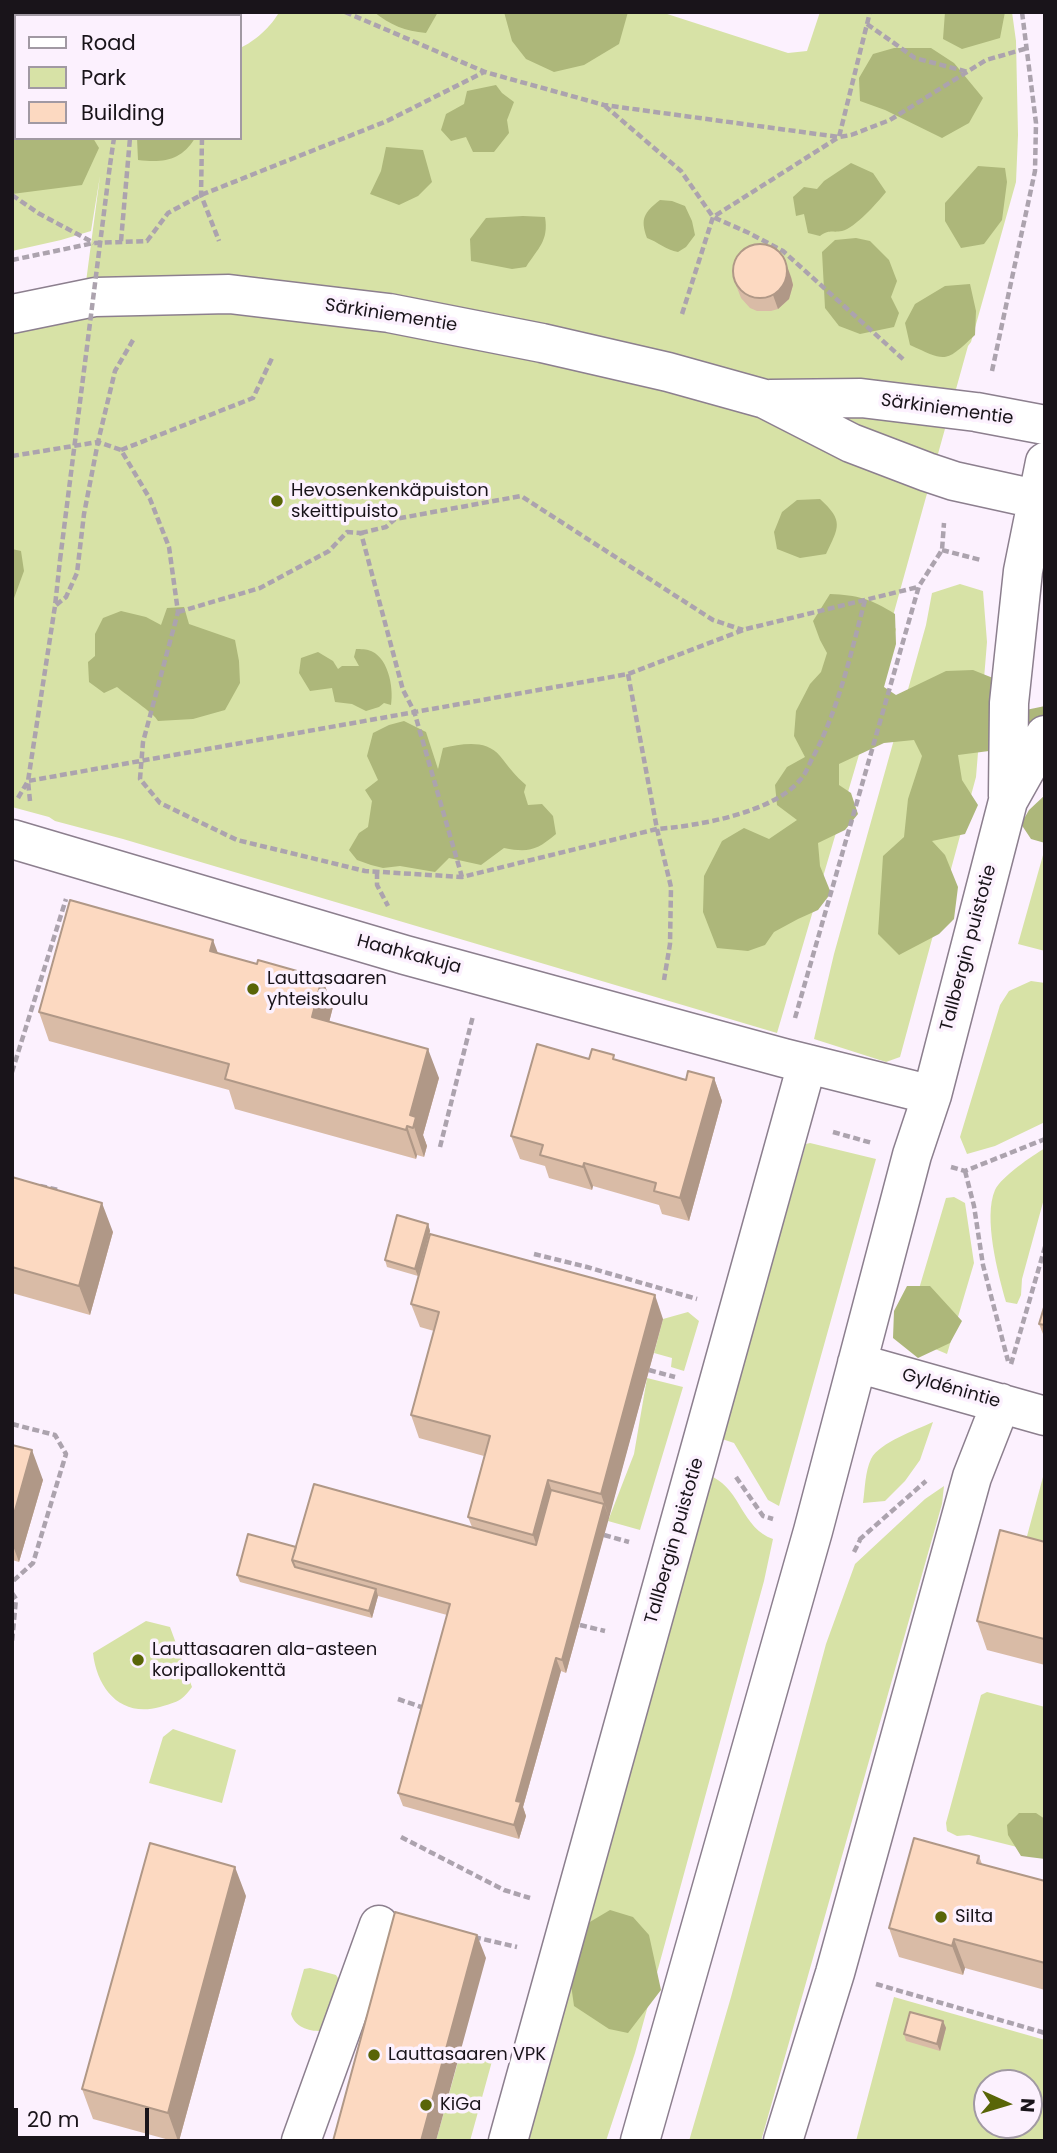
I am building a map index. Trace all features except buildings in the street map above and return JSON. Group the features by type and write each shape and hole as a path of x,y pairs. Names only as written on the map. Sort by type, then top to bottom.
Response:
{"street":[{"name":"Särkiniementie","path":"12,314 95,297 229,294 389,313 542,343 668,372 765,399 851,443 954,481 1041,500"},
{"name":"Särkiniementie","path":"765,399 862,398 976,412 1045,425"},
{"name":"Tallbergin puistotie","path":"640,2141 810,1544 912,1155 932,1096 1008,801 1009,703 1023,571 1041,500 1045,462"},
{"name":"Tallbergin puistotie","path":"1008,801 1045,735"},
{"name":"Haahkakuja","path":"12,839 405,955 795,1061"},
{"name":"Tallbergin puistotie","path":"508,2141 795,1061"},
{"path":"795,1061 932,1096"},
{"name":"Gyldénintie","path":"857,1363 1045,1416"},
{"path":"783,2141 835,1973 972,1477 1001,1403"},
{"path":"301,2141 379,1925"}],"path":[{"path":"345,12 485,72 604,105 839,136 851,135 890,120 986,60 1028,48"},
{"path":"682,314 713,218 839,136 869,12"},
{"path":"976,412 993,367 1035,171 1036,123 1023,12"},
{"path":"867,24 915,58 968,72"},
{"path":"12,260 94,243 147,241 167,213 201,195 387,121 485,72"},
{"path":"604,105 681,171 713,218 783,251 905,361"},
{"path":"12,808 28,781 55,606 114,140"},
{"path":"121,241 130,140"},
{"path":"202,140 201,195 219,242"},
{"path":"12,195 56,224 94,243"},
{"path":"55,606 66,597 77,573 98,442 115,371 133,340"},
{"path":"121,450 253,398 273,356"},
{"path":"12,456 98,442 121,450 150,499 169,547 178,612 143,742 140,779 160,803 237,840 365,871 462,877 657,829 687,826 754,810 780,797 801,780 828,728 865,600"},
{"path":"795,1061 919,586 942,550 944,520 954,481"},
{"path":"178,612 260,588 329,551 347,532 361,534 386,527 395,519 521,496 713,620 744,630"},
{"path":"361,534 403,690 414,711 462,877"},
{"path":"28,781 628,674 744,630 919,586"},
{"path":"628,674 657,829 671,887 670,944 663,989 651,1021"},
{"path":"376,872 377,885 391,913"},
{"path":"12,1072 66,899"},
{"path":"440,1147 484,975"},
{"path":"825,1130 876,1144"},
{"path":"1045,1139 965,1171 974,1206 983,1265 1010,1369 1045,1247"},
{"path":"36,1185 59,1190"},
{"path":"534,1254 699,1299"},
{"path":"649,1370 680,1378"},
{"path":"12,1424 55,1435 66,1454 33,1563 12,1582"},
{"path":"848,1540 860,1540 922,1483 945,1471 972,1477"},
{"path":"604,1535 630,1542"},
{"path":"12,1593 16,1599 12,1642"},
{"path":"580,1625 606,1631"},
{"path":"398,1699 429,1710"},
{"path":"401,1836 504,1890 534,1900"},
{"path":"469,1936 519,1948"},
{"path":"835,1973 1045,2034"}],"green space":[{"path":"12,12 158,14 14,14 14,140 242,140 242,47 262,33 279,12 661,12 788,53 807,51 820,12 1012,12 1016,41 1016,182 891,623 896,629 777,1033 12,807 12,315 84,297 100,176 91,231 12,251"},
{"path":"12,12 70,12 14,14 14,140 94,140 99,148 82,185 12,194"},
{"path":"374,12 438,12 426,33 398,27"},
{"path":"504,12 628,12 619,44 584,65 554,72 526,59 512,41"},
{"path":"945,12 1005,12 1000,38 962,49 943,39"},
{"path":"894,48 931,48 954,63 983,98 969,123 942,138 860,101 859,78 873,54"},
{"path":"496,85 514,102 507,120 509,133 494,152 473,152 466,137 451,141 441,130 446,114 464,104 467,91"},
{"path":"137,140 194,140 184,152 171,159 138,160"},
{"path":"386,147 423,150 432,182 418,196 399,205 370,194 381,171"},
{"path":"851,163 873,173 886,192 866,214 847,229 820,236 808,233 804,214 796,216 793,197 804,187 817,189 824,181"},
{"path":"978,166 1005,168 1007,182 1002,220 984,244 961,248 945,221 945,203"},
{"path":"660,200 685,206 692,221 695,235 686,247 678,252 647,238 645,216"},
{"path":"545,217 546,225 541,244 526,267 512,269 471,261 470,239 486,218"},
{"path":"856,238 870,241 889,260 897,281 891,297 899,313 894,327 860,334 839,326 825,308 822,252 835,240"},
{"path":"970,284 976,311 975,335 957,351 945,357 932,355 910,345 905,323 915,304 945,286"},
{"path":"820,499 833,513 837,525 826,554 800,558 777,549 774,532 782,512 797,500"},
{"path":"12,549 21,551 24,571 13,601"},
{"path":"960,584 983,591 987,642 976,777 900,1057 886,1062 814,1039 834,954 926,625 932,593"},
{"path":"830,594 864,599 895,614 896,644 884,687 896,695 946,671 973,670 1003,682 1021,711 1045,706 1045,783 1016,745 958,755 962,780 978,805 965,834 932,841 945,855 958,887 954,919 939,934 899,955 878,934 883,856 904,837 908,799 922,756 914,740 884,743 839,764 839,785 851,793 858,814 845,830 818,843 820,866 831,893 818,910 774,932 765,945 748,951 717,948 703,912 704,876 722,841 744,828 769,839 797,820 777,805 775,785 787,767 805,757 794,736 796,711 810,684 821,672 827,653 813,621"},
{"path":"184,607 189,624 235,640 240,683 225,710 193,719 158,721 117,687 104,693 89,682 88,662 95,656 95,634 103,618 121,611 146,617 161,625 167,608"},
{"path":"356,649 375,653 385,665 390,681 391,705 384,703 366,711 352,704 335,702 332,688 310,691 299,673 301,658 318,652 333,661 338,669 342,666 359,666 354,657"},
{"path":"404,721 426,732 438,769 443,748 473,744 494,751 526,785 524,792 528,805 542,804 553,816 556,834 532,849 504,848 481,865 449,858 435,872 400,866 383,868 357,860 349,850 359,833 368,827 372,801 365,790 378,780 367,756 373,733"},
{"path":"1045,795 1045,843 1031,839 1021,824 1029,810"},
{"path":"1045,848 1045,951 1018,944"},
{"path":"1031,981 1045,983 1045,1122 995,1146 967,1154 960,1137 1000,1005 1009,991"},
{"path":"806,1144 876,1159 779,1506 768,1500 734,1443 722,1439"},
{"path":"1045,1148 1045,1195 1022,1279 1021,1295 1017,1304 1006,1302 993,1246 992,1201 995,1190 1004,1179"},
{"path":"954,1197 965,1203 974,1263 947,1354 928,1346 913,1309 946,1198"},
{"path":"907,1286 930,1286 962,1321 950,1343 918,1358 893,1338 894,1311"},
{"path":"688,1312 699,1321 684,1371 671,1367 672,1358 654,1353 663,1319"},
{"path":"647,1378 683,1387 640,1530 608,1521 634,1454"},
{"path":"933,1422 920,1460 905,1481 885,1501 863,1503 868,1469 876,1453 899,1437"},
{"path":"713,1477 730,1491 754,1527 773,1539 764,1581 635,2053 606,2141 527,2141"},
{"path":"1043,1477 1045,1478 1045,1569 1020,1562"},
{"path":"944,1486 942,1504 761,2141 689,2141 731,1997 826,1644 855,1564 925,1499"},
{"name":"Lauttasaaren ala-asteen koripallokenttä","path":"146,1621 170,1627 192,1687 179,1700 146,1709 134,1708 113,1698 100,1678 93,1653"},
{"path":"987,1692 1045,1707 1045,1854 969,1835 957,1836 947,1831 946,1823 981,1695"},
{"path":"173,1729 236,1750 222,1803 149,1783 163,1737"},
{"path":"1019,1813 1036,1813 1045,1819 1045,1859 1021,1856 1008,1835 1007,1825"},
{"path":"610,1910 633,1917 649,1935 661,1990 628,2033 609,2029 574,2006 567,1956 578,1929"},
{"path":"304,1969 336,1975 340,1981 325,2031 304,2028 296,2023 291,2014"},
{"path":"894,1997 1045,2040 1045,2141 856,2141"},
{"path":"462,2047 494,2054 470,2141 436,2141"}],"place":[{"name":"Hevosenkenkäpuiston skeittipuisto","path":"277,501"},
{"name":"Lauttasaaren yhteiskoulu","path":"253,989"},
{"name":"Lauttasaaren ala-asteen koripallokenttä","path":"138,1660"},
{"name":"Silta","path":"941,1917"},
{"name":"Lauttasaaren VPK","path":"374,2055"},
{"name":"KiGa","path":"426,2105"}]}
